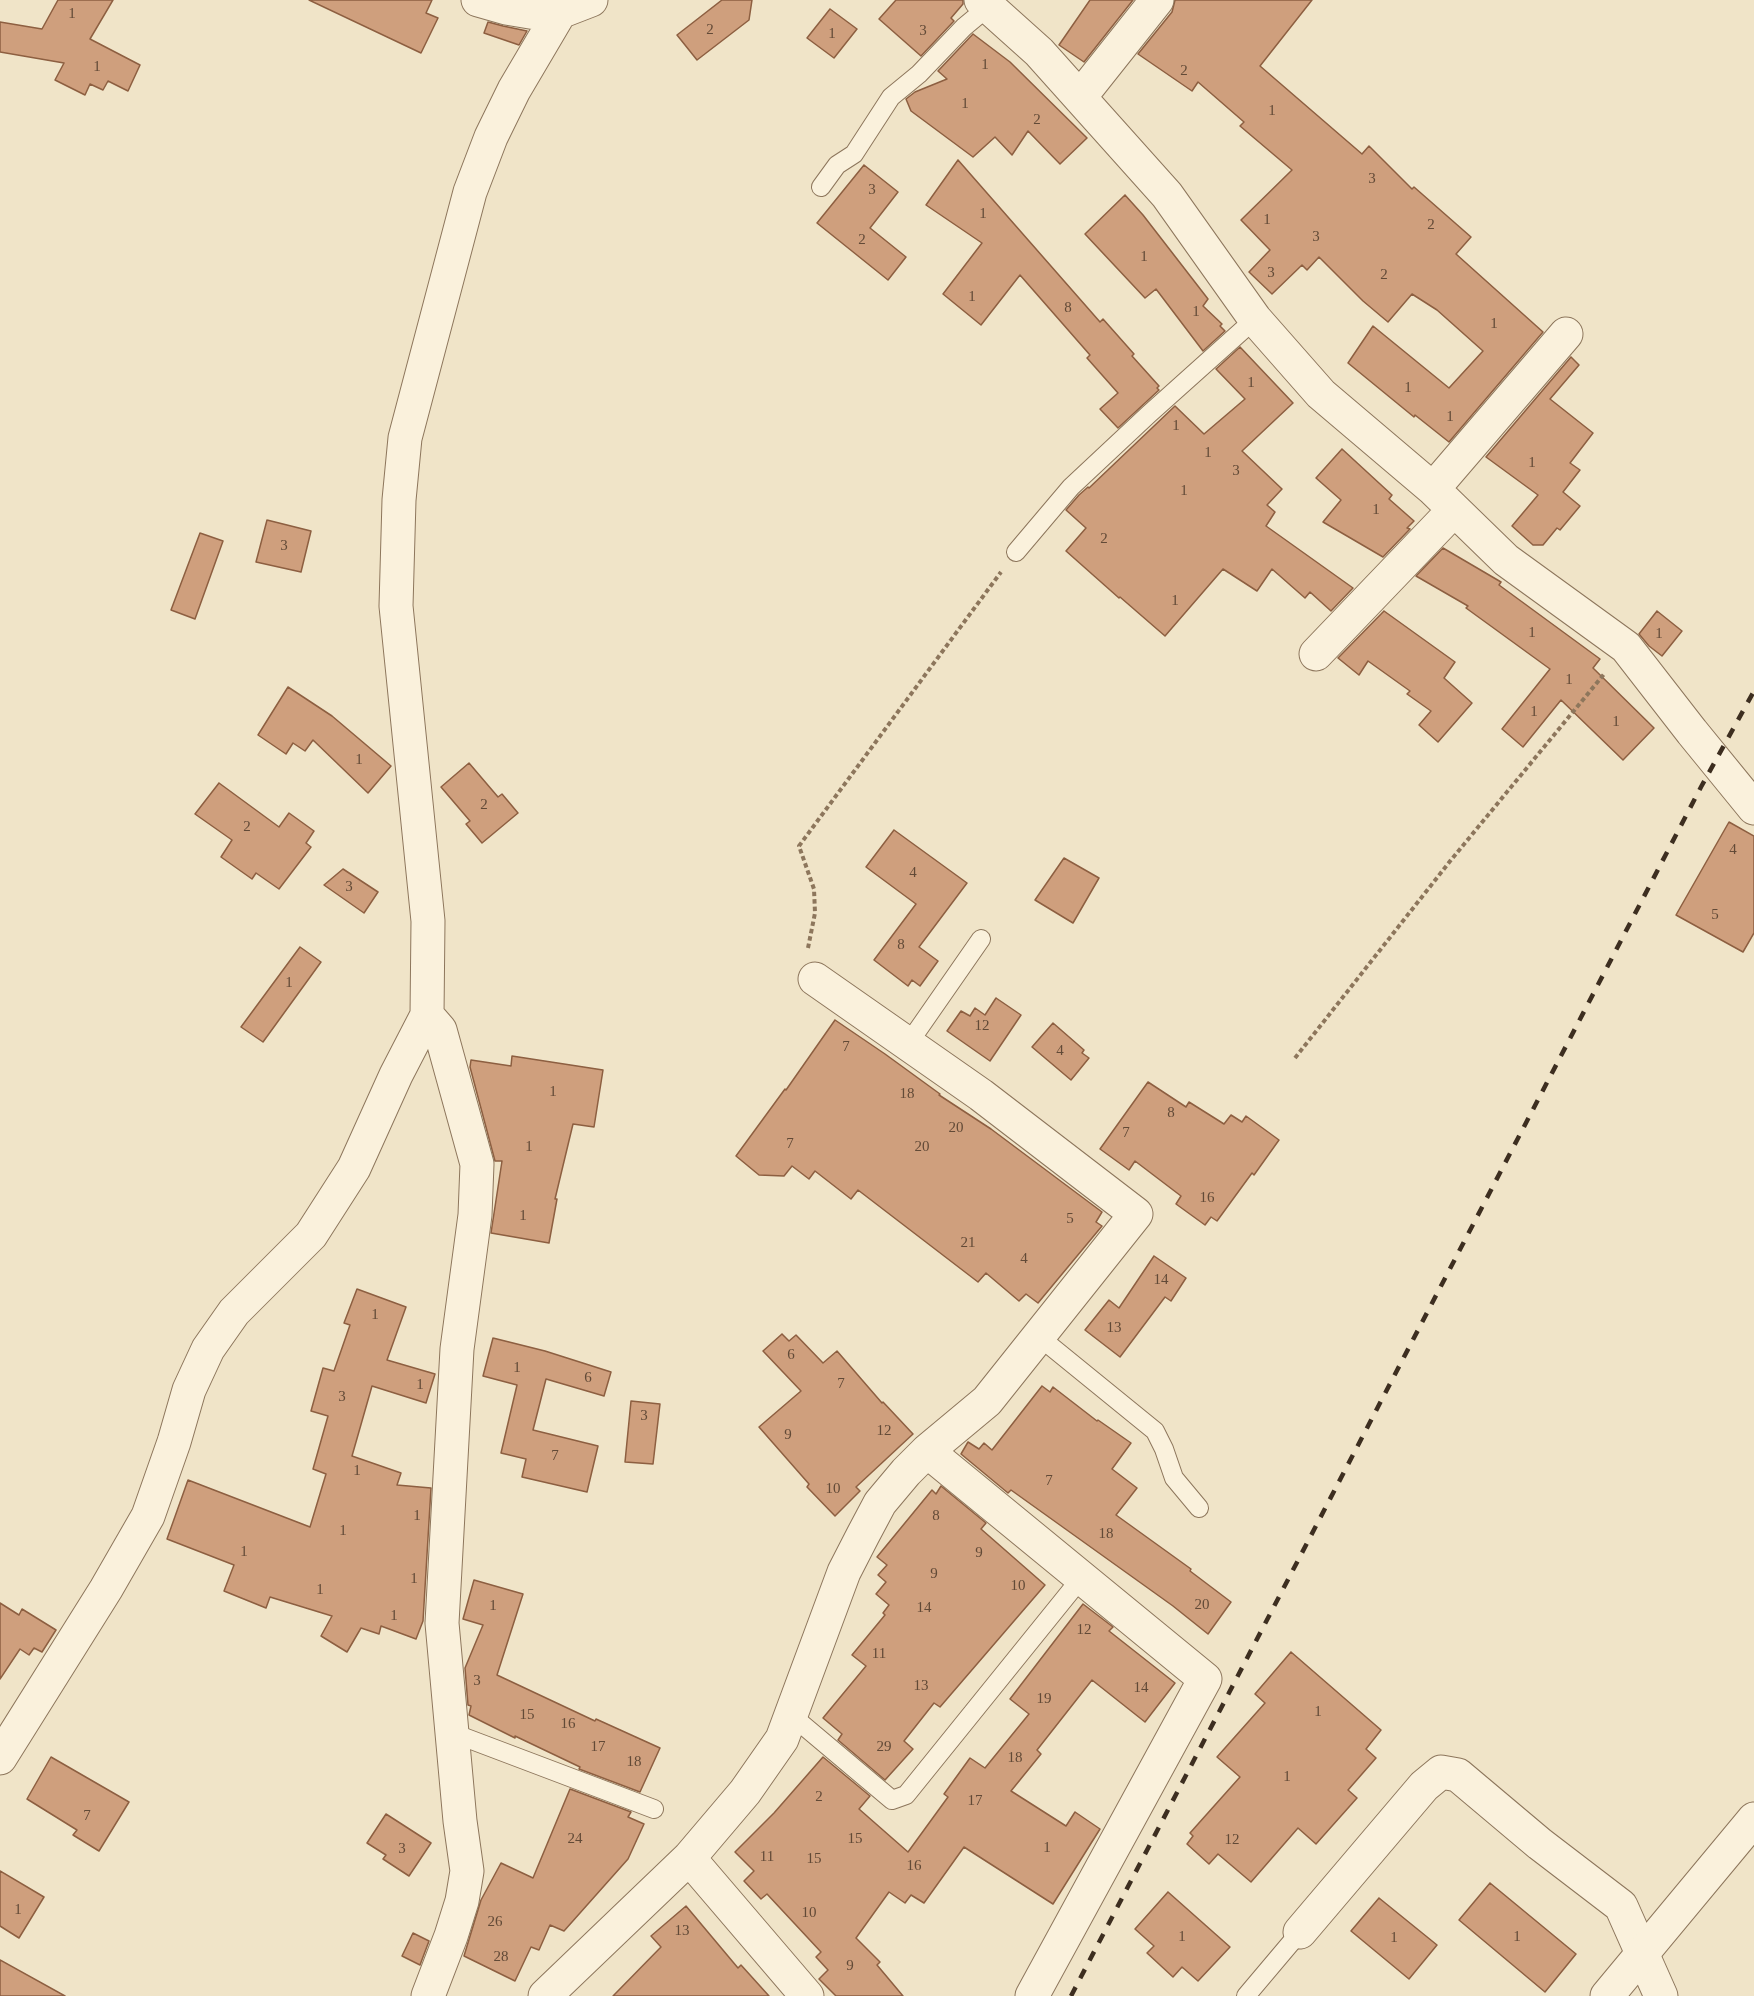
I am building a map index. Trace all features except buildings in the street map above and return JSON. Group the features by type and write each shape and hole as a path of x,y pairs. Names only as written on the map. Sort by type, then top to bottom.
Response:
{"street":[{"path":"478,0 536,13 560,12 591,0"},
{"path":"1080,97 1157,0"},
{"path":"996,2 1167,195 1255,319 1321,394 1444,499 1506,560 1626,647 1692,732 1753,803"},
{"path":"0,1758 106,1589 148,1516 174,1442 189,1390 208,1348 234,1311 311,1235 354,1168 396,1075 427,1015 428,921 396,606 399,500 405,438 470,192 491,137 514,90 560,12"},
{"path":"1316,654 1444,499 1566,334"},
{"path":"545,1996 689,1858 745,1792 782,1739 844,1572 880,1503 927,1451 987,1401 1136,1214 981,1095 815,979"},
{"path":"427,1015 440,1030 477,1164 475,1215 457,1349 442,1623 460,1821 467,1871 457,1919 428,1996"},
{"path":"927,1451 1205,1679 1032,1996"},
{"path":"1300,1932 1424,1786 1442,1772 1458,1775 1540,1844 1621,1906 1661,1996"},
{"path":"1606,1996 1754,1819"},
{"path":"689,1858 807,1996"}],"lane":[{"path":"821,187 837,165 854,154 891,97 918,74 964,27 996,2"},
{"path":"1016,552 1071,487 1255,319"},
{"path":"908,1044 981,939"},
{"path":"1038,1335 1155,1431 1174,1478 1199,1508"},
{"path":"791,1715 892,1800 906,1795 1082,1577"},
{"path":"453,1733 654,1809"},
{"path":"1246,1996 1300,1932"}],"path":[{"path":"815,979 807,954 815,913 814,889 799,846 1016,552"},
{"path":"1295,1058 1451,860 1626,647"}],"railway":[{"path":"1071,1996 1701,787 1754,691"}]}
